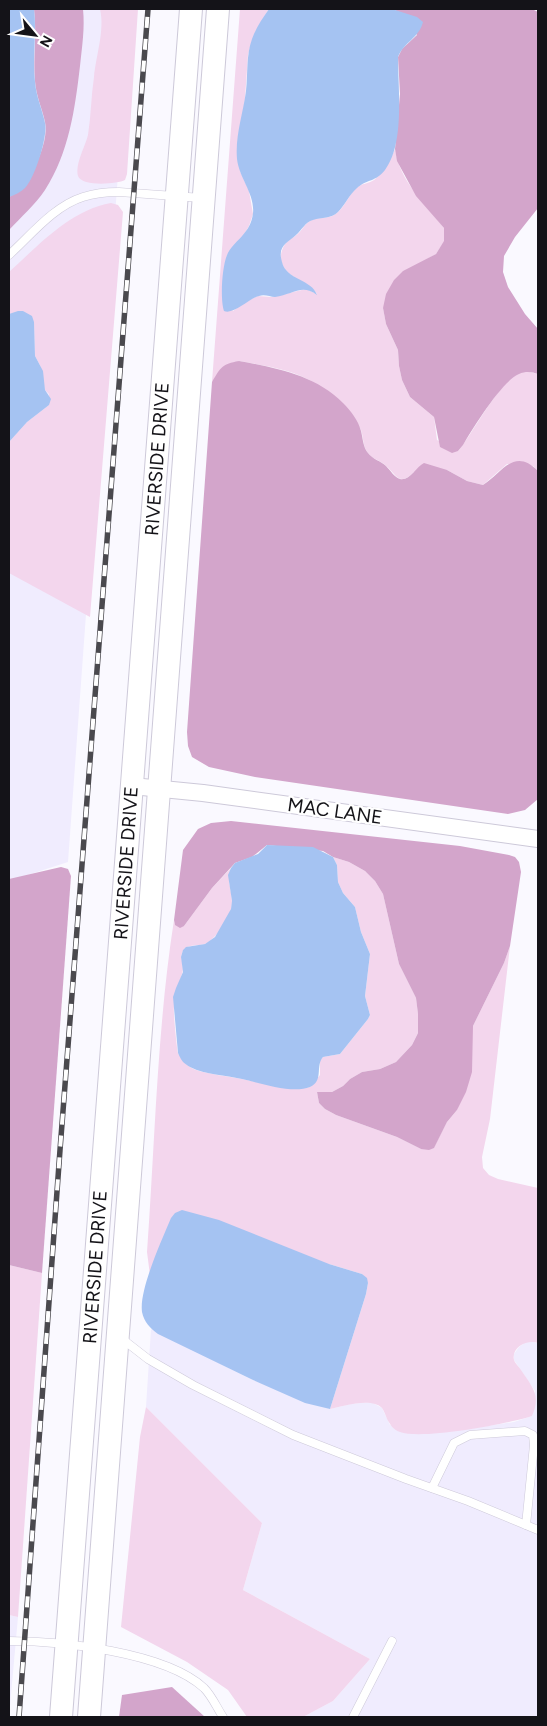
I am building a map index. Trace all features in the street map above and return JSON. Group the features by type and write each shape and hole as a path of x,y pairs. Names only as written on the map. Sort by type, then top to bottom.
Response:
{"main road":[{"name":"RIVERSIDE DRIVE","path":"61,1717 191,9"},
{"name":"RIVERSIDE DRIVE","path":"89,1717 218,9"}],"street":[{"name":"MAC LANE","path":"132,786 386,817 538,839"}],"lane":[{"path":"9,255 56,212 83,197 105,192 119,192 204,198"},
{"path":"118,1336 148,1359 193,1385 293,1435 468,1501 538,1530"},
{"path":"432,1488 454,1443 470,1435 525,1431 533,1435 534,1445 526,1525"},
{"path":"9,1641 67,1645 156,1662 182,1673 204,1689 212,1698 223,1717"},
{"path":"354,1717 392,1641"}],"shaded area":[{"path":"9,9 130,9 68,862 9,881"},
{"path":"34,9 83,9 80,66 70,130 60,161 45,190 9,230 9,197 23,185 30,175 41,153 46,131 35,81"},
{"path":"100,9 138,9 127,174 125,180 100,184 86,182 78,176 77,171 89,128 93,84 101,34"},
{"path":"240,9 269,9 256,31 248,55 240,171 249,191 253,214 242,238 227,255 223,292 233,311 243,303 258,296 272,297 306,289 317,294 285,269 281,258 285,245 309,221 331,216 343,206 356,188 377,178 395,149 402,172 414,192 444,228 444,242 436,254 422,262 383,308 386,324 398,350 402,380 410,397 434,417 437,440 458,451 506,384 523,372 538,374 538,471 533,466 507,464 483,485 467,481 447,470 414,472 409,477 401,479 370,455 366,450 360,428 325,392 307,379 279,369 239,361 212,382"},
{"path":"392,9 532,9 538,12 538,208 515,237 504,256 503,272 508,287 525,314 538,329 538,374 524,372 512,378 496,395 463,445 458,451 452,453 440,447 434,417 410,397 402,380 398,350 386,324 383,308 386,294 394,280 403,271 436,254 444,241 444,228 416,196 397,161 395,149 400,94 398,57 402,49 417,35 401,13"},
{"path":"111,203 118,205 123,212 90,617 9,573 9,442 27,422 49,405 49,394 45,390 40,365 35,356 34,322 23,311 9,314 9,272 68,221 96,207"},
{"path":"239,361 294,374 308,379 332,393 356,419 366,451 400,479 410,476 424,463 447,470 467,481 483,485 508,464 515,462 522,461 538,471 538,799 525,810 508,814 255,777 209,767 192,757 188,746 187,732 212,382 223,367 229,363"},
{"path":"231,821 460,846 509,855 515,857 519,862 521,872 510,946 504,963 473,1026 472,1072 466,1092 457,1110 447,1122 434,1148 429,1150 421,1149 397,1137 336,1115 319,1103 317,1092 332,1092 362,1072 380,1069 396,1062 412,1045 418,1033 416,998 399,964 383,894 375,881 365,871 323,851 267,845 252,857 235,863 212,888 184,926 180,928 175,925 174,920 183,850 198,829 211,823"},
{"path":"333,857 349,862 365,871 375,881 383,894 399,964 416,998 418,1014 418,1033 412,1045 396,1062 380,1069 362,1072 332,1092 317,1092 319,1103 336,1115 397,1137 421,1149 434,1147 447,1122 457,1110 473,1026 504,963 510,946 490,1119 482,1157 483,1168 489,1175 498,1179 538,1188 538,1343 530,1342 521,1345 514,1355 515,1361 529,1382 536,1397 532,1416 504,1423 445,1433 411,1434 400,1432 394,1428 382,1408 371,1403 350,1404 330,1409 366,1294 368,1283 362,1274 329,1264 150,1275 147,1252 157,1086 168,961 174,920 175,925 184,926 212,888 231,868 229,878 232,904 225,923 215,937 207,943 187,947 182,954 183,971 176,994 174,1010 178,1053 181,1058 190,1067 208,1073 283,1088 310,1087 320,1075 320,1061 323,1057 340,1054 370,1015 365,996 370,954 361,932 355,907 343,893 338,882 337,865"},
{"path":"61,867 68,869 71,876 42,1273 9,1265 9,879"},
{"path":"9,1265 42,1273 18,1617 9,1615"},
{"path":"151,1329 253,1380 330,1409 371,1402 382,1408 390,1425 460,1430 514,1422 532,1416 535,1391 514,1360 514,1354 527,1341 538,1343 538,1717 303,1717 333,1701 370,1659 243,1590 262,1523 146,1407"},
{"path":"146,1407 262,1523 243,1590 370,1659 333,1701 303,1717 247,1717 228,1690 187,1662 121,1627 140,1437"},
{"path":"9,1615 18,1617 9,1717"},
{"path":"172,1687 205,1717 119,1717 122,1695"}],"water":[{"path":"9,9 34,9 35,82 45,123 45,137 40,157 29,183 22,191 9,197"},
{"path":"269,9 392,9 417,17 423,22 418,32 404,47 398,57 398,131 391,159 385,170 378,177 357,188 335,214 308,222 282,248 281,256 284,268 310,286 317,295 302,290 275,297 261,295 228,312 224,311 222,299 225,260 230,250 249,226 253,213 252,199 238,166 237,159 238,133 246,91 249,51 255,31"},
{"path":"23,311 32,316 34,322 35,356 43,371 45,390 51,399 49,405 27,422 9,442 9,314"},
{"path":"267,845 313,847 333,857 337,865 338,882 343,893 355,907 361,932 370,954 365,996 370,1015 340,1054 323,1057 317,1081 310,1087 303,1089 286,1089 202,1072 186,1064 178,1053 173,997 183,972 181,957 183,950 186,947 205,944 215,937 231,909 232,901 228,875 231,868 235,863 258,854"},
{"path":"182,1210 219,1220 329,1264 362,1274 367,1278 366,1294 330,1409 305,1403 253,1380 158,1334 148,1325 142,1312 147,1278 171,1218 175,1213"}],"railway":[{"path":"19,1717 60,1150 148,9"}]}
